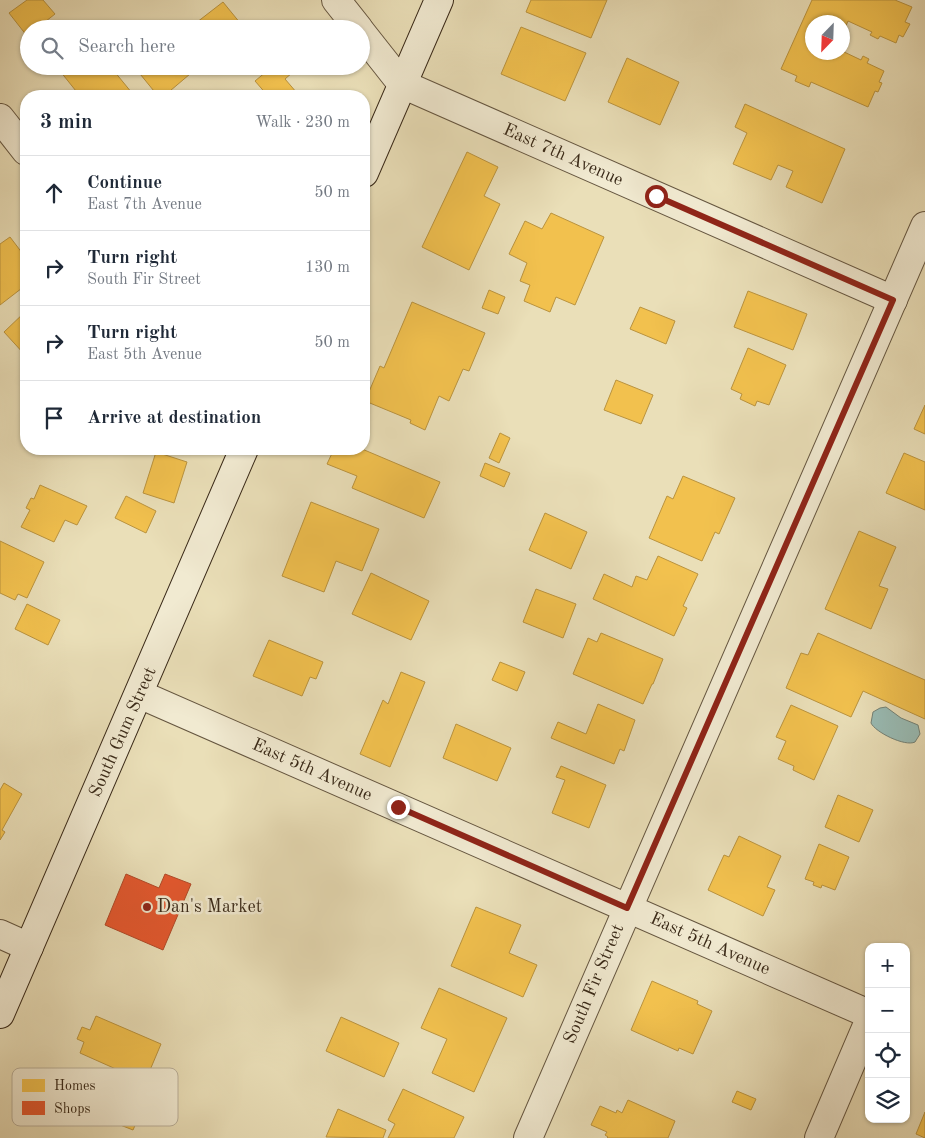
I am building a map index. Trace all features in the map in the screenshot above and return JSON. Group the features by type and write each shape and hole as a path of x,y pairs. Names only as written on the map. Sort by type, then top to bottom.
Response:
{"street":[{"path":"336,0 351,20"},
{"path":"370,159 438,0"},
{"name":"East 7th Avenue","path":"370,43 402,84 893,300"},
{"path":"0,118 20,143"},
{"name":"South Fir Street","path":"528,1138 925,226"},
{"name":"South Gum Street","path":"0,1014 241,455"},
{"name":"East 5th Avenue","path":"139,694 865,1012"},
{"path":"0,934 28,946"},
{"path":"819,1138 865,1030"}],"water":[{"path":"886,707 901,718 918,725 920,734 915,742 898,741 874,727 871,723 873,712"}],"building: Homes":[{"path":"27,0 43,0 55,14 47,20 20,20 20,27 9,13"},
{"path":"531,0 607,0 591,38 526,12"},
{"path":"812,0 895,0 912,7 905,22 910,24 903,37 899,35 896,43 880,36 878,39 870,35 872,32 850,22 850,15 805,15"},
{"path":"223,2 238,20 200,20"},
{"path":"805,16 805,60 850,60 850,55 861,60 863,56 869,59 867,63 884,71 879,82 882,83 878,92 875,91 868,107 811,82 809,87 795,81 797,76 781,69"},
{"path":"521,27 586,53 565,101 501,74"},
{"path":"627,58 679,82 660,125 608,102"},
{"path":"63,75 117,75 130,90 75,90"},
{"path":"141,75 189,75 171,90 153,90"},
{"path":"262,75 290,75 285,79 294,90 263,90 255,81"},
{"path":"745,104 845,149 822,203 786,187 793,171 778,165 771,180 733,164 747,133 735,127"},
{"path":"467,152 498,167 484,196 500,204 469,270 422,247"},
{"path":"551,213 604,237 575,305 556,297 550,312 524,301 530,285 520,281 527,263 509,254 525,221 542,229"},
{"path":"10,237 20,250 20,290 0,305 0,244"},
{"path":"489,290 505,297 498,314 482,308"},
{"path":"748,291 807,314 793,350 734,327"},
{"path":"412,302 485,333 469,371 463,369 449,401 439,396 425,430 410,423 411,420 370,403 370,389 380,366 384,368"},
{"path":"640,307 675,321 666,344 630,329"},
{"path":"20,317 20,350 4,332"},
{"path":"748,348 786,365 769,405 757,401 755,406 740,399 742,394 731,389"},
{"path":"616,380 653,395 641,424 604,410"},
{"path":"925,405 925,434 914,429"},
{"path":"500,433 510,438 499,463 489,458"},
{"path":"370,452 440,482 424,518 352,488 357,476 327,464 331,455 370,455"},
{"path":"904,453 925,462 925,510 886,493"},
{"path":"155,455 165,455 187,462 174,503 143,493"},
{"path":"485,463 510,473 504,487 480,476"},
{"path":"683,476 735,498 719,534 715,532 702,561 649,538 667,496 673,499"},
{"path":"40,485 87,506 77,525 65,520 54,542 21,527 30,510 26,508 31,498 34,499"},
{"path":"126,496 156,511 146,533 115,518"},
{"path":"311,502 379,529 362,571 336,561 324,592 282,576"},
{"path":"545,513 587,532 571,569 529,550"},
{"path":"859,531 896,547 879,586 888,589 871,629 825,609"},
{"path":"0,541 44,562 27,598 18,594 15,600 0,593"},
{"path":"658,556 698,574 683,606 687,608 674,636 593,599 604,574 632,587 636,576 647,580"},
{"path":"371,573 429,601 411,640 352,614"},
{"path":"536,589 576,604 563,638 523,622"},
{"path":"27,604 60,620 48,645 15,629"},
{"path":"601,633 663,659 643,704 573,674 588,638 597,642"},
{"path":"818,633 925,680 925,719 863,691 851,717 786,688 801,653 808,655"},
{"path":"269,640 323,662 316,679 310,677 302,696 253,676"},
{"path":"500,662 525,672 517,691 492,680"},
{"path":"401,672 425,682 390,767 360,754 383,700 388,704"},
{"path":"598,704 635,720 624,751 620,749 614,764 551,738 558,722 586,734"},
{"path":"791,705 838,726 814,780 793,770 794,766 778,759 786,741 776,737"},
{"path":"456,724 511,748 497,781 443,758"},
{"path":"561,766 606,785 589,828 552,813 565,780 556,777"},
{"path":"4,783 22,794 2,830 5,832 0,840 0,790"},
{"path":"838,795 873,810 859,842 825,827"},
{"path":"739,836 781,856 767,887 775,890 763,916 708,890 724,855 729,857"},
{"path":"819,844 849,857 835,890 822,885 821,888 813,885 814,882 805,879"},
{"path":"476,907 521,925 509,953 537,965 523,997 451,966"},
{"path":"652,981 698,1001 697,1004 712,1011 693,1054 679,1048 678,1051 631,1030"},
{"path":"439,988 507,1018 474,1092 432,1073 447,1039 421,1028"},
{"path":"96,1016 161,1044 151,1068 114,1068 80,1053 84,1042 77,1039 82,1027 90,1030"},
{"path":"341,1017 399,1043 384,1077 326,1051"},
{"path":"403,1089 464,1117 454,1138 388,1138 395,1124 388,1120"},
{"path":"737,1091 756,1099 751,1110 732,1102"},
{"path":"628,1100 675,1121 668,1138 607,1138 605,1135 607,1132 591,1125 600,1106 616,1113 617,1110 622,1113"},
{"path":"338,1109 386,1130 383,1138 326,1137"},
{"path":"925,1112 925,1138 916,1134"},
{"path":"123,1126 135,1126 133,1130"}],"building: Shops":[{"name":"Dan's Market","path":"126,874 159,888 165,874 191,884 163,950 105,925"}],"place":[{"name":"Dan's Market","path":"147,907"}],"route":[{"path":"398,807 627,908 893,300 656,196"}]}
